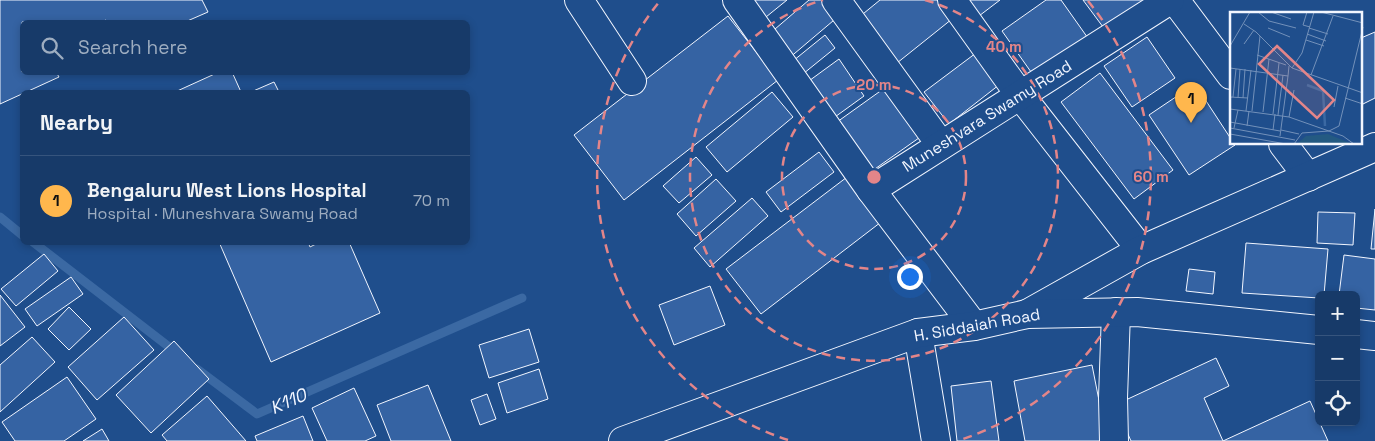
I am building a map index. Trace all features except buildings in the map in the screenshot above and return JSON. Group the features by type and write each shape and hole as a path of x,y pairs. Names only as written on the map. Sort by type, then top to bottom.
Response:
{"street":[{"path":"579,0 632,81"},
{"path":"738,0 871,190 974,326"},
{"path":"836,0 941,145"},
{"path":"952,0 1020,95 1141,250"},
{"name":"Muneshvara Swamy Road","path":"871,190 1170,0"},
{"path":"1175,0 1230,74"},
{"path":"1284,145 1308,177"},
{"path":"1027,314 1141,250 1375,147"},
{"path":"1114,441 1113,398 1116,312"},
{"name":"H. Siddaiah Road","path":"623,441 918,333 974,326 1027,314 1137,312 1315,330"},
{"path":"918,333 936,441"},
{"path":"1360,334 1375,336"}],"waterway":[{"name":"K110","path":"0,217 20,233"},
{"name":"K110","path":"37,245 177,353"},
{"name":"K110","path":"197,369 257,414 522,298"}],"place":[{"name":"Bengaluru West Lions Hospital","path":"1191,123"}]}
